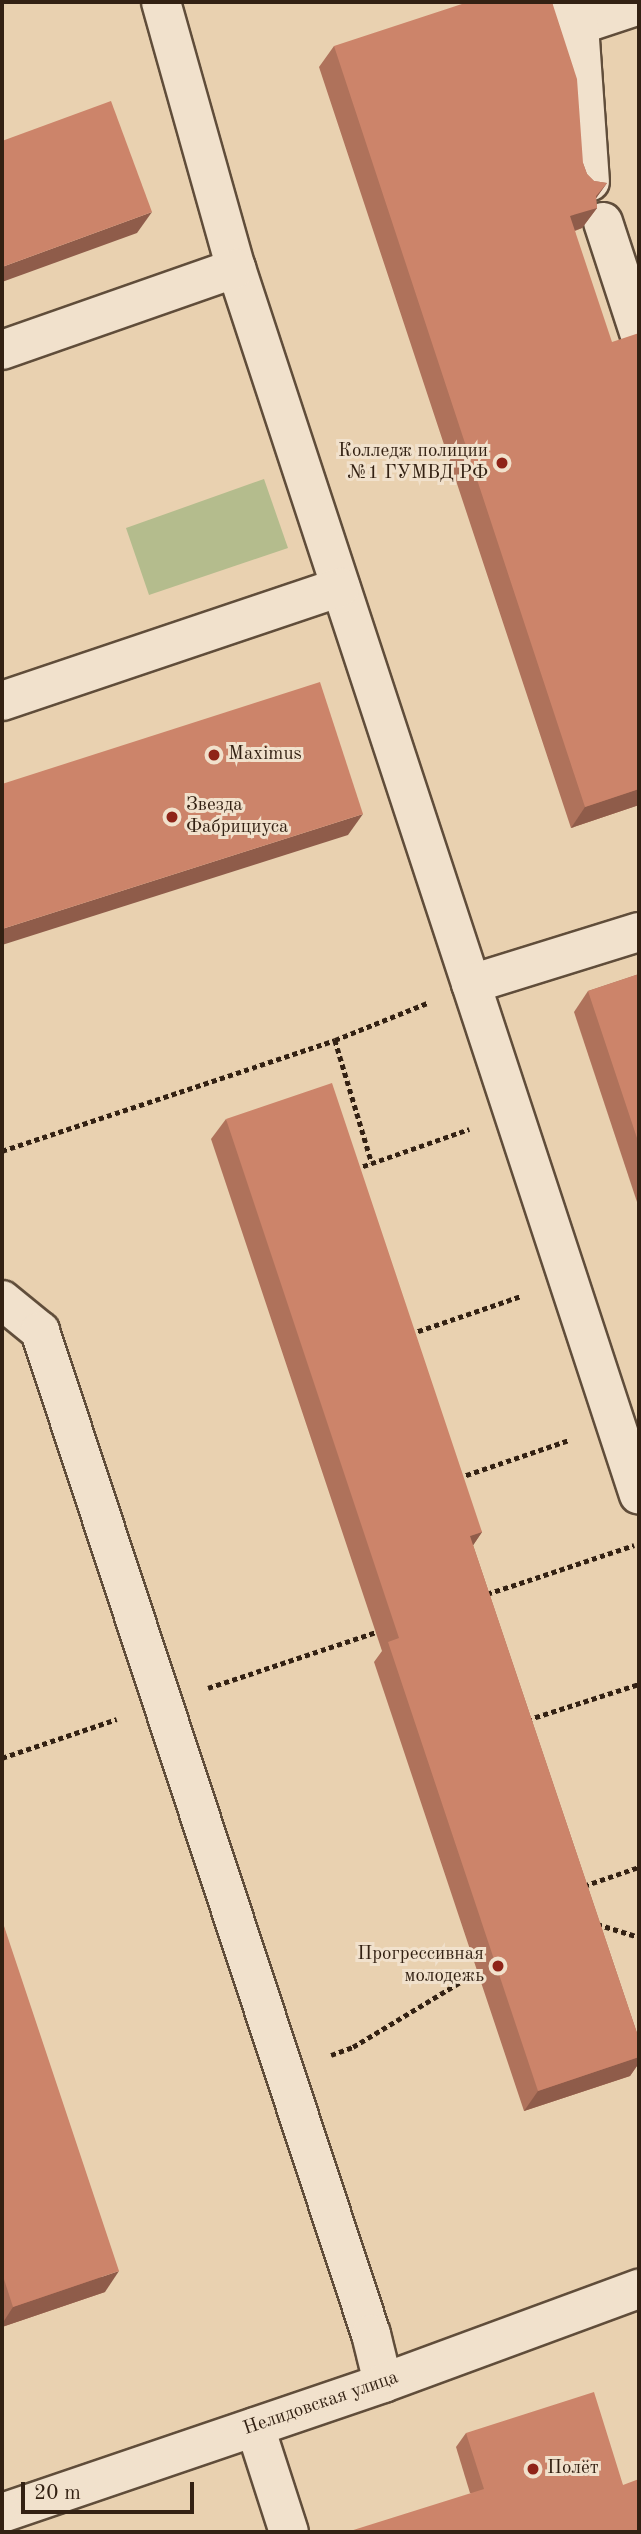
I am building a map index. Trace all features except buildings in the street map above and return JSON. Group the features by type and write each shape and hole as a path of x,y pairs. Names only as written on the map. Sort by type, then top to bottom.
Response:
{"street":[{"path":"161,2 236,268 639,1495"},
{"path":"590,182 575,13 639,5"},
{"path":"603,222 639,332"},
{"path":"2,350 236,268"},
{"path":"2,701 340,587"},
{"path":"471,984 639,932"},
{"path":"2,1300 40,1331 371,2334 383,2383"},
{"name":"Нелидовская улица","path":"2,2513 383,2383 639,2290"},
{"path":"255,2427 289,2532"}],"path":[{"path":"2,1151 335,1040 471,984"},
{"path":"335,1040 372,1163"},
{"path":"351,1170 514,1114"},
{"path":"408,1334 568,1279"},
{"path":"444,1483 616,1423"},
{"path":"484,1595 639,1543"},
{"path":"2,1758 381,1630"},
{"path":"525,1721 639,1684"},
{"path":"576,1888 639,1867"},
{"path":"586,1920 639,1937"},
{"path":"353,2047 477,1972"}],"green space":[{"path":"264,479 288,548 149,595 126,528"}],"place":[{"name":"Колледж полиции №1 ГУМВД РФ","path":"502,463"},
{"name":"Maximus","path":"214,755"},
{"name":"Звезда Фабрициуса","path":"172,817"},
{"name":"Прогрессивная молодежь","path":"498,1966"},
{"name":"Полёт","path":"533,2469"}]}
